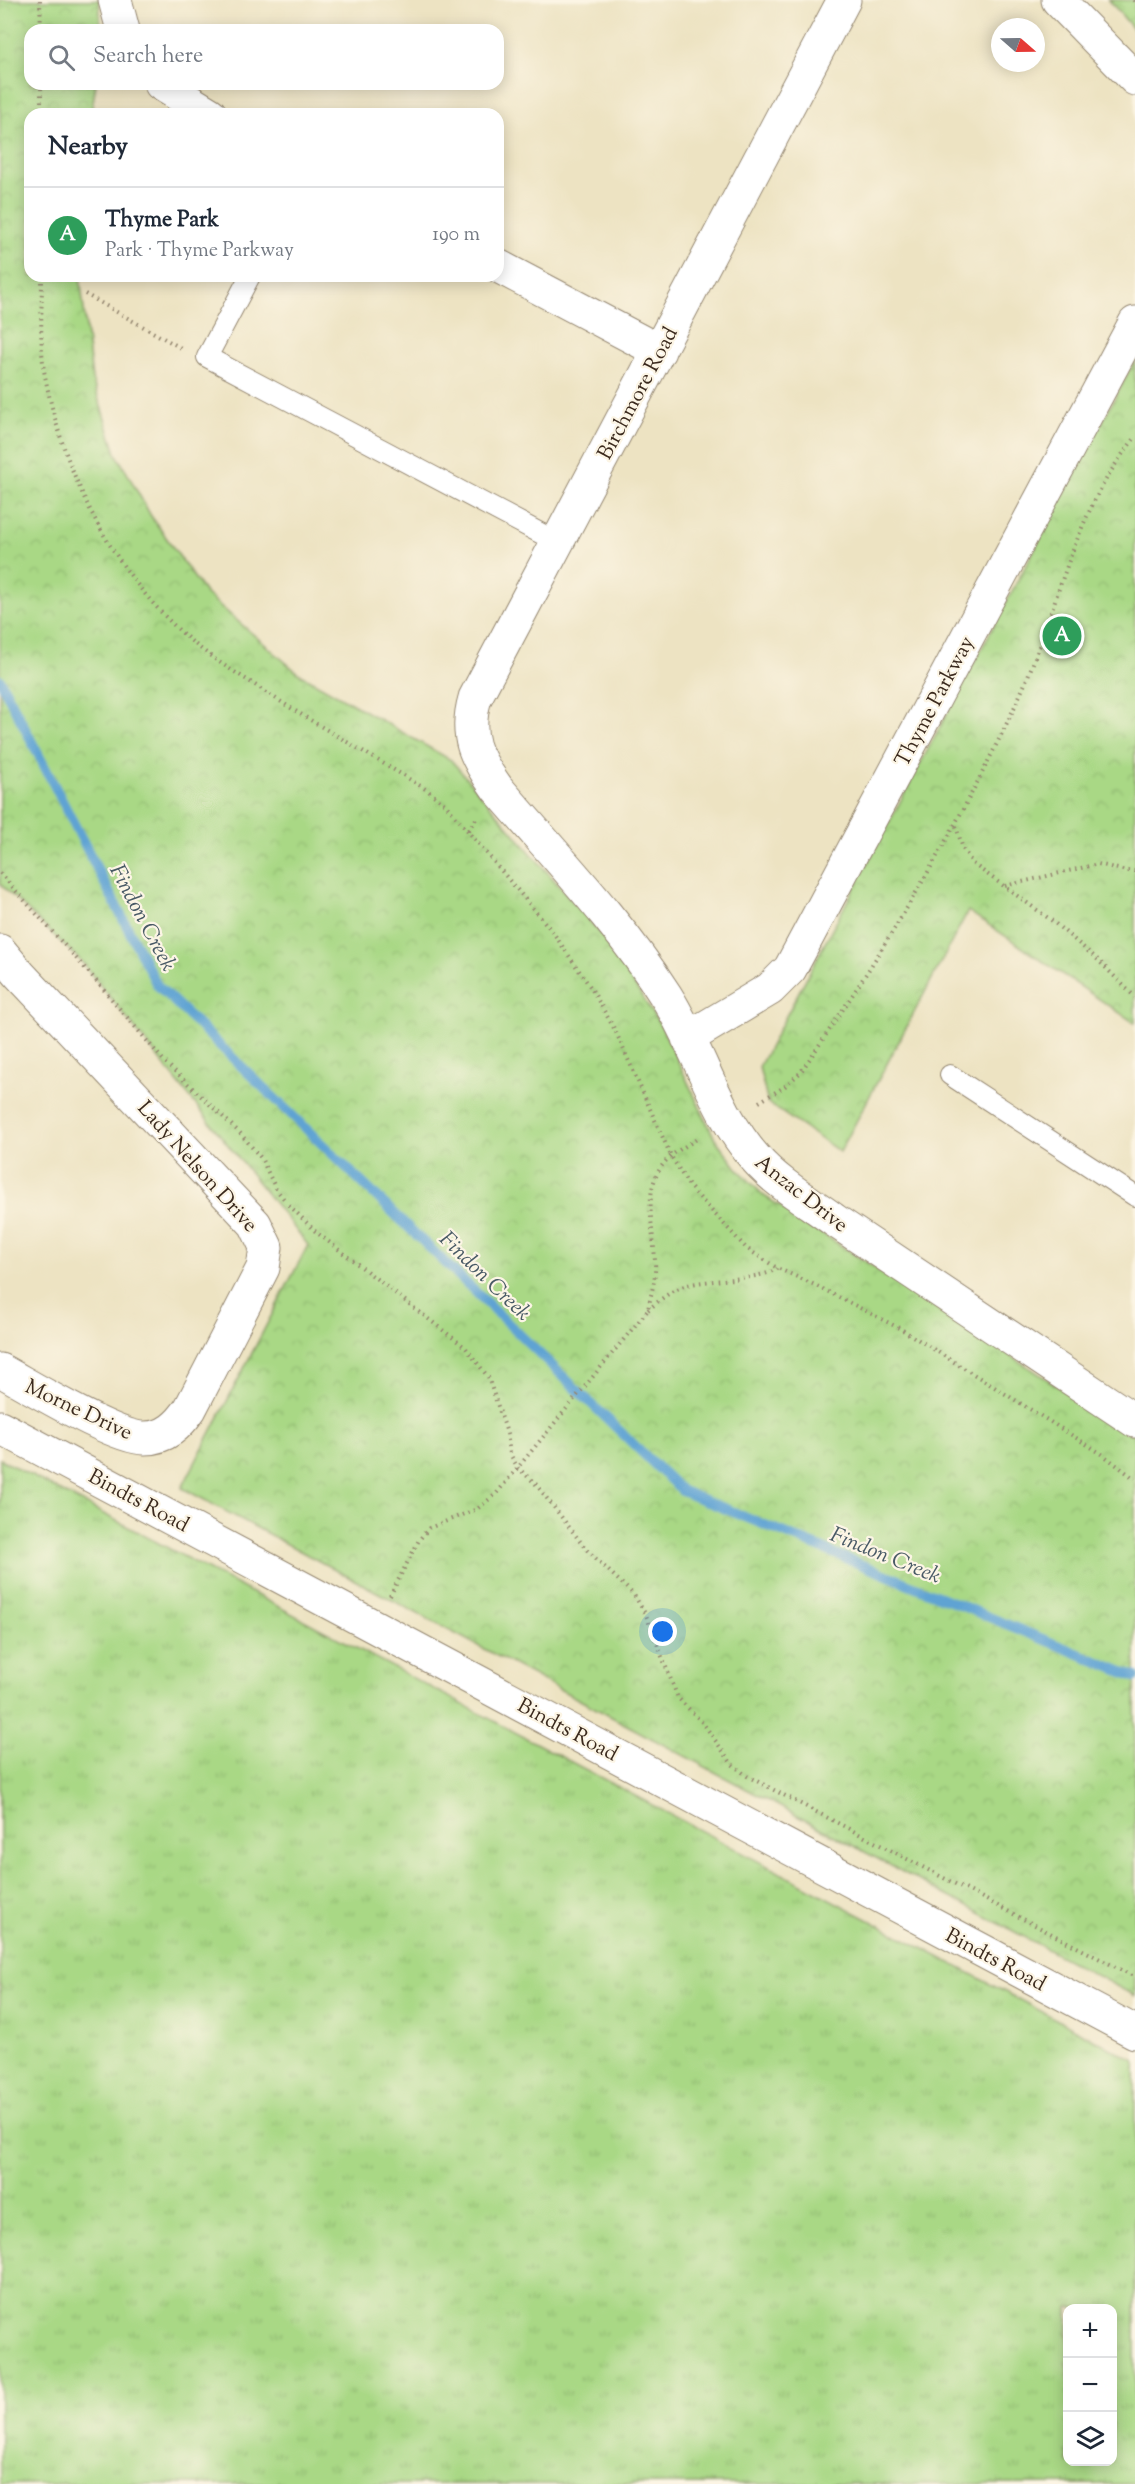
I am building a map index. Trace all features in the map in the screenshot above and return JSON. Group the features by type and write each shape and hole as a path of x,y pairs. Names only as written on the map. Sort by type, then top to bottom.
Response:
{"street":[{"path":"115,0 121,24"},
{"name":"Birchmore Road","path":"497,788 480,764 473,748 470,713 475,698 844,0"},
{"path":"1058,0 1135,79"},
{"path":"171,90 200,108"},
{"path":"504,269 659,351"},
{"name":"Thyme Parkway","path":"688,1038 770,989 790,969 1135,323"},
{"name":"Anzac Drive","path":"497,788 630,943 668,998 728,1119 756,1159 792,1189 1135,1421"},
{"name":"Lady Nelson Drive","path":"0,951 255,1224 262,1237 266,1258 250,1294 190,1409 171,1431 160,1436"},
{"name":"Morne Drive","path":"0,1370 119,1433 146,1438 160,1436"},
{"name":"Bindts Road","path":"0,1427 1135,2032"}],"lane":[{"path":"247,282 207,357 557,542"},
{"path":"950,1075 1135,1196"}],"path":[{"path":"40,0 41,24"},
{"path":"41,90 41,108"},
{"path":"42,282 45,374 58,430 77,481 103,534 131,578 189,639 221,663 279,701 427,790 446,805 552,931 591,988 615,1030 671,1156 690,1186 720,1222 746,1248 777,1268 816,1285 901,1329 1093,1449 1135,1479"},
{"path":"85,294 183,349 207,357"},
{"path":"648,1310 655,1272 650,1214 653,1183 659,1171 671,1156 728,1119 784,1087 800,1073 908,906 956,825 1016,705 1038,652 1073,547 1088,512 1135,438"},
{"path":"956,825 963,849 973,864 1052,920 1135,997"},
{"path":"1005,886 1098,864 1135,871"},
{"path":"0,873 165,1062 240,1133 261,1158 276,1189 293,1211 389,1290 466,1348 478,1361 498,1400 510,1454 518,1468 535,1483 587,1550 634,1595 646,1615 678,1698 703,1723 732,1764 747,1776 1135,1977"},
{"path":"375,1626 418,1540 429,1528 477,1509 496,1494 648,1310 670,1292 688,1285 727,1278 767,1275 777,1268"}],"green space":[{"path":"0,0 99,0 101,24 24,24 24,90 95,90 92,108 24,108 24,282 81,282 92,379 116,453 151,516 205,593 298,673 451,760 604,938 661,1026 714,1137 736,1167 764,1196 1135,1436 1135,1996 182,1488 308,1245 81,961 0,884"},
{"path":"1109,0 1135,0 1135,31"},
{"path":"1135,360 1135,1023 968,911 840,1152 768,1103 759,1067"},
{"path":"0,1459 1135,2061 1135,2484 0,2484"}],"waterway":[{"name":"Findon Creek","path":"0,680 157,985 682,1491 1135,1677"}],"place":[{"name":"Thyme Park","path":"1062,636"}]}
